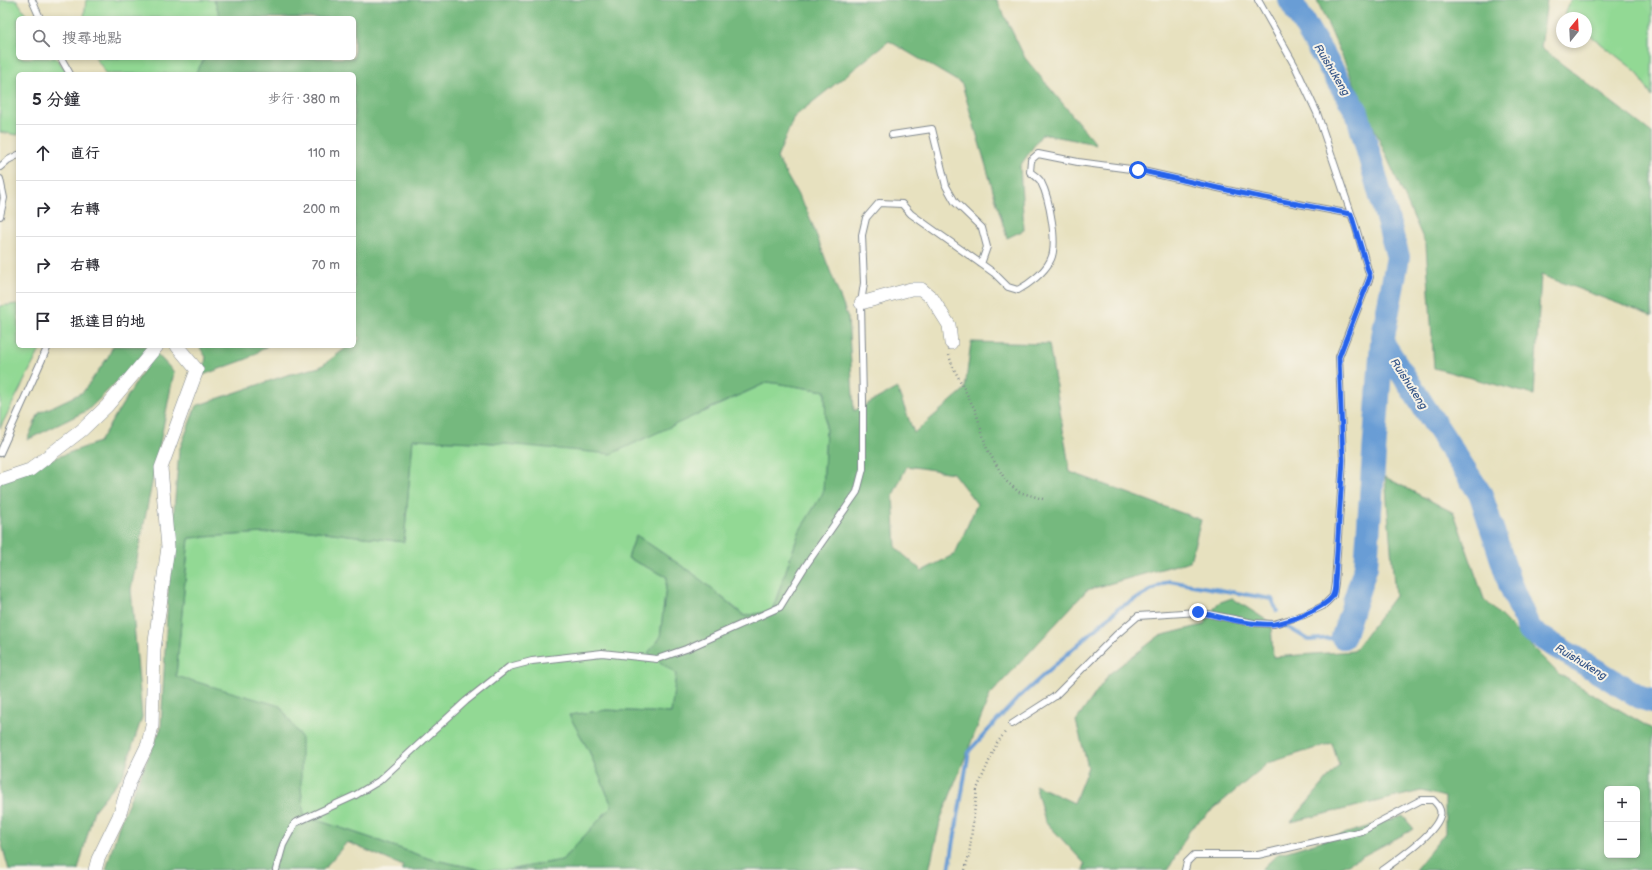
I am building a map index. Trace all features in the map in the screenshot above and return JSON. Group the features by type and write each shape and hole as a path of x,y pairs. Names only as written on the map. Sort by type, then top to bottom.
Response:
{"street":[{"path":"861,303 911,289 921,289 932,298 949,325 951,343"},
{"path":"0,480 30,470 82,430 107,406 155,348"},
{"path":"95,870 98,859 119,816 130,781 148,744 152,726 154,649 168,547 161,468 197,370 179,348"}],"lane":[{"path":"32,0 39,16"},
{"path":"1012,724 1054,697 1116,635 1138,616 1198,612 1254,623 1274,624 1304,615 1324,606 1333,596 1343,460 1339,357 1370,277 1351,214 1317,113 1295,66 1258,0"},
{"path":"62,60 69,72"},
{"path":"892,134 932,129 946,186 955,202 982,228 986,247 981,264"},
{"path":"276,870 283,845 295,823 354,796 379,781 466,701 509,667 532,661 602,653 657,659 686,649 780,607 806,565 857,492 863,469 861,303 864,283 862,235 866,218 879,203 902,204 911,214 994,273 1008,287 1018,290 1030,284 1051,261 1053,234 1048,201 1041,181 1030,172 1031,160 1038,154 1078,162 1138,170 1245,194 1351,214"},
{"path":"0,167 16,155"},
{"path":"0,179 4,198 0,216"},
{"path":"0,453 47,348"},
{"path":"1185,870 1187,862 1194,855 1258,854 1362,831 1421,800 1433,800 1439,805 1440,816 1433,828 1414,846 1383,870"}],"path":[{"path":"951,343 949,356 952,365 976,412 987,449 1006,481 1019,492 1043,498"},
{"path":"965,870 969,855 977,789 997,743 1012,724"}],"green space":[{"path":"0,0 17,0 27,16 16,16 16,60 58,60 67,72 16,72 16,135 0,132"},
{"path":"86,0 214,0 220,16 84,16"},
{"path":"214,0 997,0 1025,58 1096,144 1042,134 1020,166 1024,230 1007,238 962,84 889,41 794,117 777,158 808,213 848,318 854,411 897,388 914,433 965,389 971,342 1049,344 1070,472 1201,520 1190,561 1087,590 990,695 941,818 929,870 509,870 562,860 612,806 589,751 569,715 607,710 671,713 676,674 648,653 660,638 667,577 628,558 636,535 695,575 744,616 772,611 800,530 823,493 826,429 825,391 768,382 611,454 494,443 413,439 404,542 309,530 189,538 176,676 280,706 301,737 301,788 304,816 430,859 483,870 401,870 403,866 347,842 323,870 106,870 120,822 161,728 170,558 179,451 196,406 287,375 320,367 346,348 356,348 356,342 360,339 356,335 356,72 196,72 204,60 356,60 356,16 220,16","holes":["907,466 953,473 977,504 955,554 922,571 896,548 893,495"]},
{"path":"1317,0 1547,0 1541,48 1652,133 1652,316 1541,275 1534,395 1434,368 1426,245"},
{"path":"1571,0 1652,0 1652,97 1637,72 1592,37 1592,12 1565,12"},
{"path":"97,60 204,60 196,72 104,72"},
{"path":"16,304 16,348 41,348 0,428 0,306"},
{"path":"112,348 151,348 88,410 27,440 39,413 83,392 108,357"},
{"path":"200,348 264,348 247,359 203,375 206,357"},
{"path":"155,352 174,372 131,589 142,717 123,775 94,810 78,870 9,870 0,838 0,481 16,472 99,442"},
{"path":"768,382 825,391 826,429 823,493 800,530 772,611 745,616 695,575 636,535 628,558 667,577 660,638 648,653 676,674 671,713 607,710 569,715 589,751 612,806 562,860 509,870 483,870 430,859 304,816 301,788 176,676 189,538 309,530 404,542 413,439 494,443 704,412"},
{"path":"1385,477 1454,513 1484,599 1559,674 1652,729 1652,870 1415,870 1445,833 1445,797 1421,791 1291,822 1339,765 1332,743 1268,763 1191,828 1168,870 1083,870 1085,864 1045,821 1035,785 1074,803 1088,767 1076,721 1109,674 1159,636 1203,625 1218,603 1232,598 1271,623 1273,657 1354,651 1395,596"},
{"path":"1403,816 1414,829 1340,868 1339,870 1261,870 1278,854"}],"waterway":[{"name":"Ruishukeng","path":"1290,0 1357,112 1398,257 1382,342 1366,566 1343,637"},
{"name":"Ruishukeng","path":"1382,342 1481,495 1510,584 1530,631 1642,698 1652,701"},
{"path":"949,870 969,751 1018,698 1119,608 1169,581 1272,599 1277,611"},
{"path":"1281,623 1309,640 1343,637"}],"route":[{"path":"1138,170 1245,194 1351,214 1370,277 1339,357 1343,460 1333,596 1324,606 1304,615 1274,624 1254,623 1198,612"}]}
